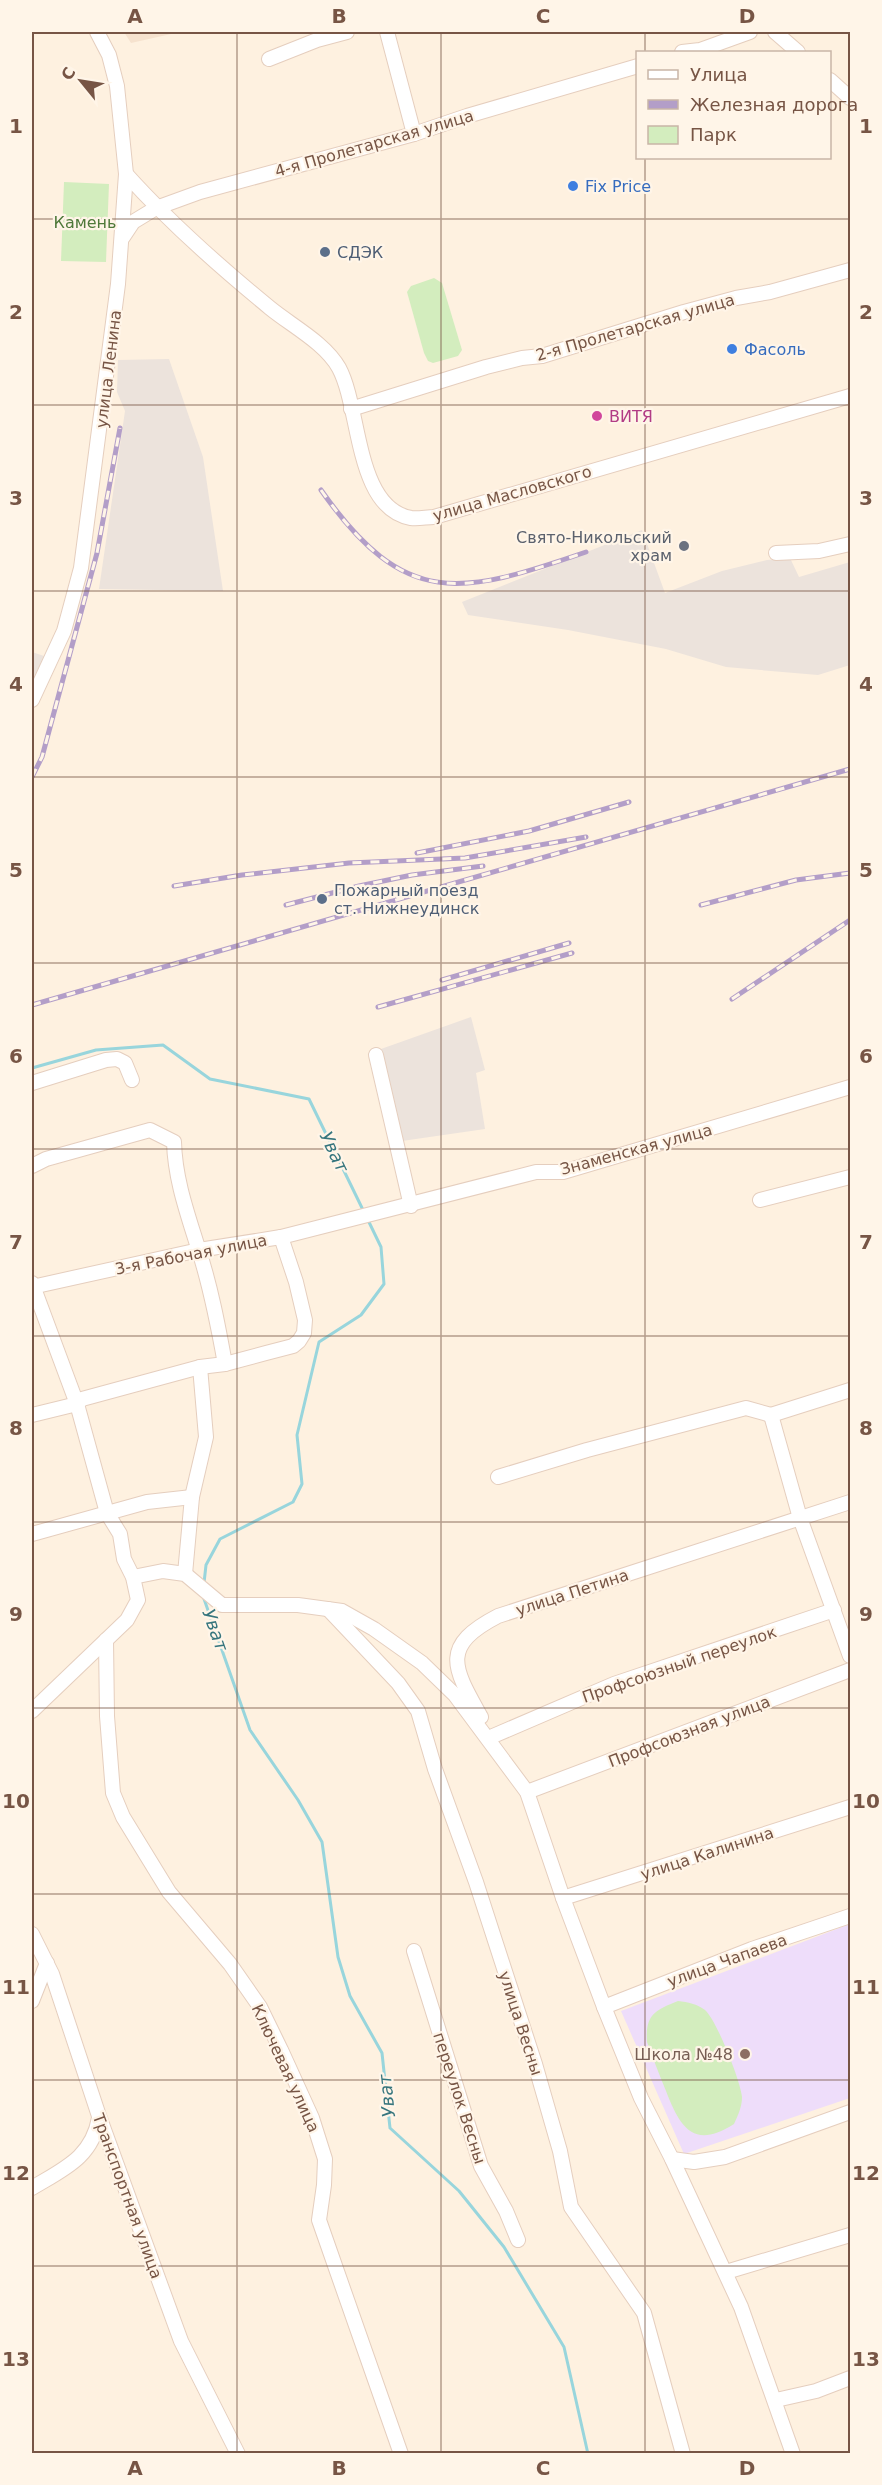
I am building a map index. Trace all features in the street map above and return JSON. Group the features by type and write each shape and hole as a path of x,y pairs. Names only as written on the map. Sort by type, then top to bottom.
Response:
{"street":[{"name":"улица Ленина","path":"32,700 64,631 81,568 94,487 122,239 126,174 117,86 109,55 97,32"},
{"path":"269,59 317,40 347,32"},
{"path":"387,32 414,134"},
{"path":"691,51 700,50 750,32"},
{"path":"775,32 797,51"},
{"name":"4-я Пролетарская улица","path":"122,239 134,222 156,208 200,192 414,134 467,116 636,67"},
{"path":"831,81 850,98"},
{"name":"улица Масловского","path":"126,174 156,208 252,293 325,351 338,367 347,386 371,482 382,501 396,512 411,518 434,517 850,396"},
{"name":"2-я Пролетарская улица","path":"351,409 486,367 522,358 542,356 684,312 850,270"},
{"path":"776,553 819,551 850,544"},
{"path":"376,1055 411,1206"},
{"path":"32,1083 97,1062 117,1059 124,1063 132,1080"},
{"name":"Знаменская улица","path":"349,1220 411,1206 536,1172 563,1172 850,1086"},
{"path":"32,1166 46,1159 150,1130 174,1142 174,1160 187,1218 199,1250 216,1312 225,1364"},
{"path":"760,1200 850,1177"},
{"name":"3-я Рабочая улица","path":"32,1285 199,1250 281,1237 349,1220"},
{"path":"32,1415 200,1367 225,1364 293,1346 304,1333 305,1320 296,1282 281,1237"},
{"path":"32,1285 77,1404 107,1513 120,1534 124,1559 134,1577 138,1600 127,1620 32,1711"},
{"path":"185,1574 192,1497 206,1437 200,1367"},
{"path":"498,1477 587,1450 746,1408 771,1415 850,1390"},
{"path":"771,1415 801,1518 850,1656"},
{"path":"32,1534 147,1502 192,1497"},
{"name":"улица Петина","path":"527,1792 506,1748 493,1736 466,1690 457,1665 456,1652 468,1633 498,1616 850,1502"},
{"path":"134,1577 163,1571 185,1574 222,1605 298,1605 342,1611 374,1629 422,1663 455,1695 527,1792 563,1898 604,2007 641,2098 726,2272 776,2400 793,2454"},
{"name":"улица Весны","path":"328,1609 398,1683 418,1711 435,1769 476,1882 535,2064 560,2151 571,2207 644,2313 683,2454"},
{"name":"Профсоюзный переулок","path":"493,1736 614,1684 834,1610"},
{"name":"Ключевая улица","path":"106,1640 107,1716 113,1793 123,1817 170,1892 230,1964 260,2007 312,2118 325,2159 319,2220 401,2454"},
{"name":"Профсоюзная улица","path":"527,1792 850,1670"},
{"name":"улица Калинина","path":"563,1898 850,1807"},
{"name":"улица Чапаева","path":"604,2007 752,1949 850,1916"},
{"name":"Транспортная улица","path":"32,1934 47,1964 99,2116 181,2341 238,2454"},
{"name":"переулок Весны","path":"414,1951 481,2166 506,2211 518,2240"},
{"path":"32,2001 47,1964"},
{"path":"672,2159 694,2162 725,2157 850,2112"},
{"path":"32,2188 71,2164 88,2148 96,2133 99,2116"},
{"path":"726,2272 850,2235"},
{"path":"776,2400 816,2391 850,2378"}],"shaded area":[{"path":"124,32 180,32 131,43"},
{"path":"169,359 203,457 223,591 99,589 125,411 117,392 118,360"},
{"path":"642,530 665,593 722,571 767,560 790,558 799,577 850,562 850,665 818,675 726,667 666,649 568,630 468,615 462,602"},
{"path":"32,652 47,657 32,689"},
{"path":"471,1017 485,1070 476,1073 485,1129 402,1141 381,1049"},
{"name":"Школа №48","path":"850,1924 850,2098 684,2154 621,2011"}],"green space":[{"name":"Камень","path":"64,182 109,184 106,262 61,261"},
{"path":"434,278 442,283 462,350 458,356 433,363 428,361 424,353 407,292 411,286"},
{"path":"678,2001 699,2006 710,2016 727,2051 741,2089 740,2111 734,2124 720,2132 708,2135 698,2134 690,2131 683,2124 666,2091 647,2042 648,2025 653,2015 663,2007"}],"waterway":[{"name":"Уват","path":"32,1068 96,1050 163,1045 210,1079 309,1099 364,1212"},
{"name":"Уват","path":"204,1583 206,1565 220,1539 293,1502 302,1484 297,1435 319,1342 361,1315 384,1284 381,1247 367,1218"},
{"name":"Уват","path":"203,1596 250,1730 298,1800 322,1842 338,1957 350,1996 382,2053 390,2128 459,2191 504,2247 564,2347 588,2454"}],"railway":[{"path":"32,777 42,757 97,553 120,428"},
{"path":"321,490 351,529 380,556 409,574 438,582 469,583 504,577 586,552"},
{"path":"32,1005 850,769"},
{"path":"417,853 529,831 629,802"},
{"path":"174,886 242,875 349,863 465,858 586,837"},
{"path":"286,905 412,875 483,866"},
{"path":"701,905 796,880 850,873"},
{"path":"732,999 850,920"},
{"path":"442,980 569,943"},
{"path":"378,1007 572,953"}],"place":[{"name":"Fix Price","path":"573,186"},
{"name":"СДЭК","path":"325,252"},
{"name":"Фасоль","path":"732,349"},
{"name":"ВИТЯ","path":"597,416"},
{"name":"Свято-Никольский храм","path":"684,546"},
{"name":"Пожарный поезд ст. Нижнеудинск","path":"322,899"},
{"name":"Школа №48","path":"745,2054"}]}
